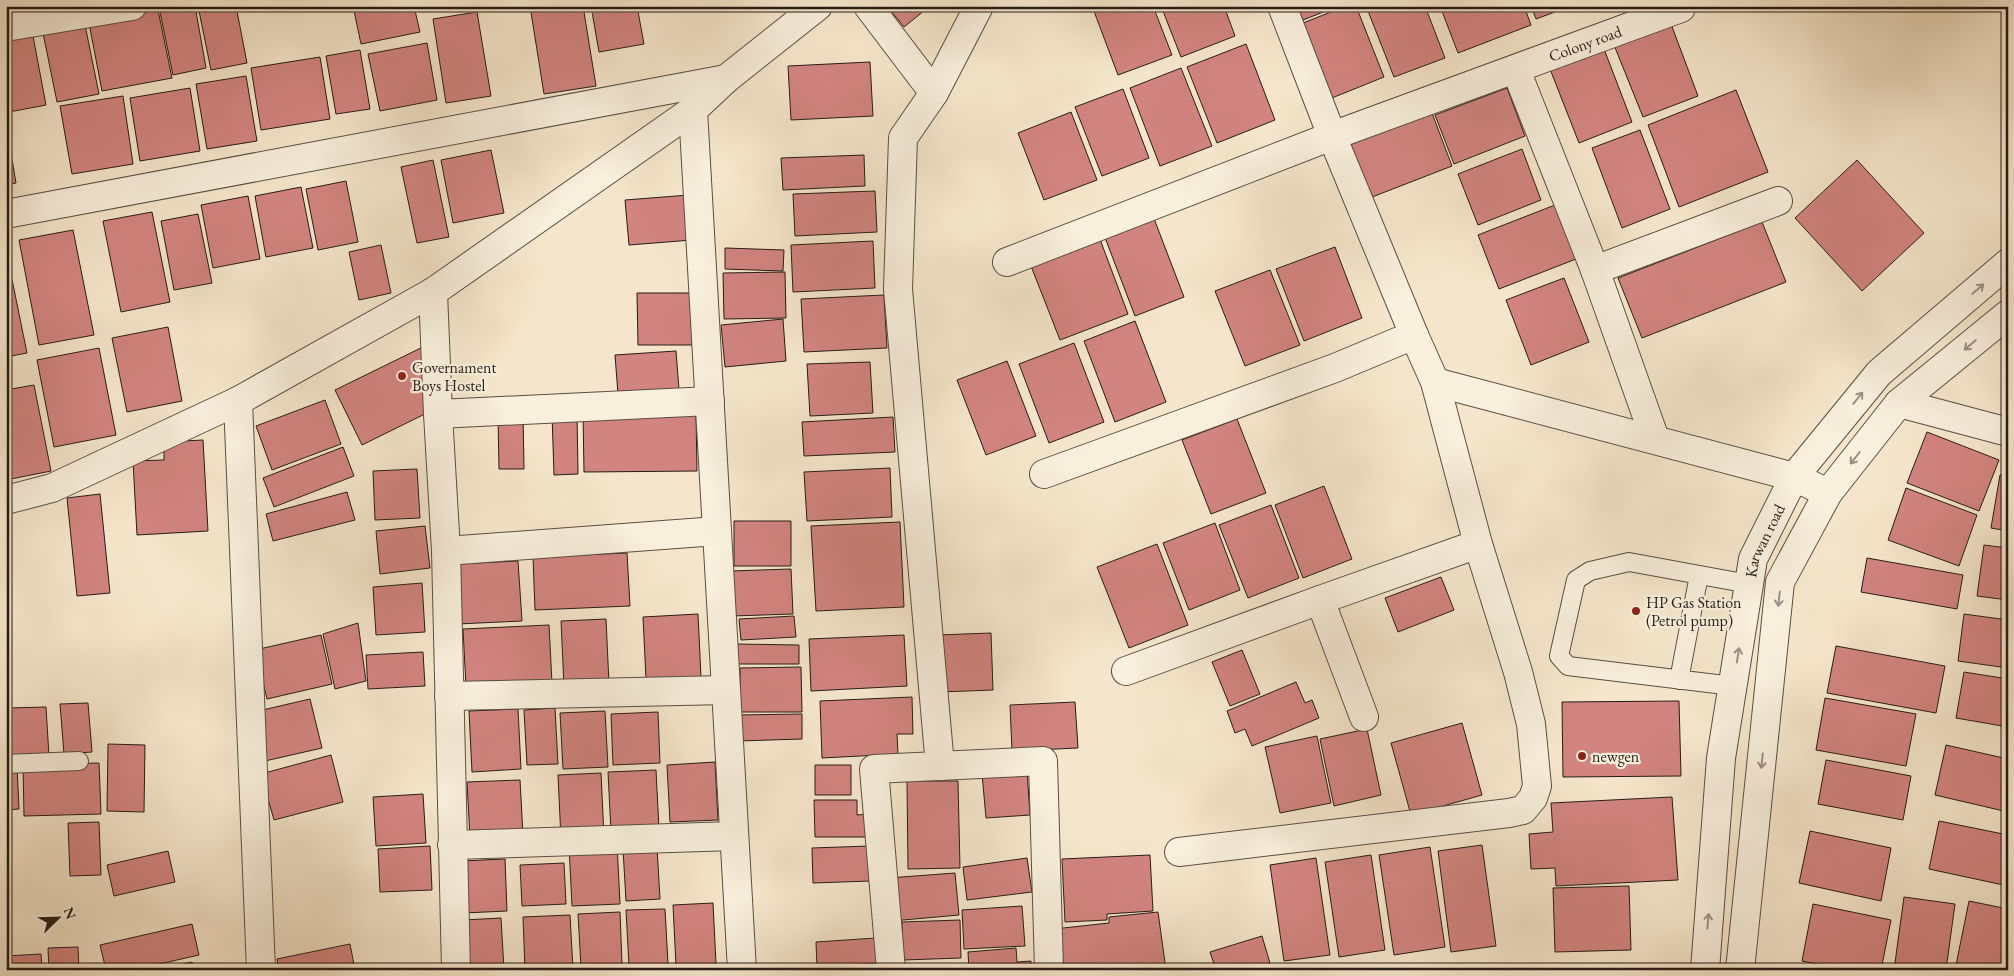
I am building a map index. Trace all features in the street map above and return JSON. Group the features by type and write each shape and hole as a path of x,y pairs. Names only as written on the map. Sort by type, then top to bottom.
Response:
{"street":[{"path":"6,27 132,6"},
{"path":"6,500 52,488 238,401 434,292 693,110 726,79 818,6"},
{"path":"868,6 934,93"},
{"path":"940,766 898,289 903,138 934,93 979,6"},
{"path":"1179,852 1509,813 1523,810 1533,798 1537,786 1531,724 1518,672 1478,544 1435,382 1332,136 1282,6"},
{"name":"Colony road","path":"1007,262 1332,136 1681,8"},
{"path":"1516,70 1595,270 1655,439"},
{"path":"6,214 726,79"},
{"path":"693,110 742,970"},
{"path":"1595,270 1778,201"},
{"name":"Karwan road","path":"1705,970 1721,758 1753,559 1794,477 1879,373 2008,263"},
{"path":"434,292 438,414 446,551 456,970"},
{"name":"Karwan road","path":"1740,970 1780,582 1828,493 1899,404 2008,314"},
{"path":"1044,474 1335,368 1414,335"},
{"path":"1435,382 1794,477 1828,493"},
{"path":"238,401 261,970"},
{"path":"438,414 710,401"},
{"path":"1899,404 2008,432"},
{"path":"446,551 717,531"},
{"path":"1126,671 1478,544"},
{"path":"1320,600 1364,717"},
{"path":"449,696 726,690"},
{"path":"891,970 874,769 1043,761 1049,970"},
{"path":"452,845 734,836"}],"lane":[{"path":"1733,686 1568,666 1559,656 1576,580 1590,571 1629,562 1749,584"},
{"path":"1679,680 1700,575"},
{"path":"6,764 79,761"}],"building":[{"path":"195,6 206,68 173,75 160,12"},
{"path":"198,6 236,6 247,63 211,70"},
{"path":"353,6 414,6 420,32 361,44"},
{"path":"421,6 453,6 422,12"},
{"path":"530,6 583,6 596,86 544,94"},
{"path":"591,6 637,6 644,44 599,52"},
{"path":"887,6 930,6 904,27"},
{"path":"1092,6 1153,6 1172,55 1118,75"},
{"path":"1161,6 1224,6 1235,36 1181,57"},
{"path":"1288,6 1339,6 1295,23"},
{"path":"1346,6 1356,6 1384,77 1327,100 1298,25"},
{"path":"1366,6 1425,6 1445,58 1394,77"},
{"path":"1440,6 1524,6 1531,25 1458,53"},
{"path":"1531,6 1571,6 1536,19"},
{"path":"158,10 172,78 102,91 89,23"},
{"path":"477,12 491,96 446,103 433,19"},
{"path":"1671,24 1698,96 1643,117 1614,45"},
{"path":"85,25 99,94 57,102 43,33"},
{"path":"32,31 46,105 9,112 6,97 6,36"},
{"path":"427,43 437,100 380,111 368,54"},
{"path":"1246,44 1275,120 1217,143 1187,67"},
{"path":"1604,49 1632,122 1579,143 1550,69"},
{"path":"360,50 370,109 336,114 326,56"},
{"path":"320,57 330,119 261,130 251,68"},
{"path":"870,62 873,116 791,120 788,66"},
{"path":"1181,68 1212,146 1160,166 1130,88"},
{"path":"246,76 257,141 207,149 196,84"},
{"path":"190,88 200,151 140,161 130,98"},
{"path":"1507,88 1525,136 1454,164 1435,115"},
{"path":"1123,89 1149,158 1102,176 1075,107"},
{"path":"1736,90 1768,172 1679,207 1648,125"},
{"path":"123,96 133,164 72,174 60,106"},
{"path":"1071,112 1097,180 1044,200 1018,133"},
{"path":"1432,113 1452,166 1367,199 1347,146"},
{"path":"6,124 16,183 6,185"},
{"path":"1640,130 1670,209 1622,228 1592,148"},
{"path":"1522,149 1541,200 1478,225 1458,174"},
{"path":"491,150 504,213 453,223 441,160"},
{"path":"864,155 865,186 783,190 781,158"},
{"path":"433,160 449,237 417,243 401,167"},
{"path":"1857,160 1924,233 1862,291 1795,218"},
{"path":"346,181 358,242 318,250 306,189"},
{"path":"301,187 313,248 266,257 255,196"},
{"path":"875,191 877,232 795,236 793,194"},
{"path":"689,195 692,240 629,245 625,200"},
{"path":"248,196 260,259 213,268 201,205"},
{"path":"1555,205 1576,259 1499,289 1478,235"},
{"path":"152,212 170,302 121,312 103,221"},
{"path":"198,214 212,283 174,290 161,221"},
{"path":"1153,216 1184,297 1135,316 1104,235"},
{"path":"1762,222 1786,282 1642,338 1618,278"},
{"path":"73,230 94,335 39,345 19,240"},
{"path":"1098,234 1128,314 1060,340 1029,261"},
{"path":"873,241 875,288 793,292 791,245"},
{"path":"381,245 391,293 359,300 349,252"},
{"path":"1335,247 1362,318 1304,341 1276,269"},
{"path":"725,248 784,250 783,271 725,269"},
{"path":"6,250 27,353 6,357"},
{"path":"1270,270 1300,345 1245,366 1215,291"},
{"path":"785,272 786,318 724,319 723,273"},
{"path":"1564,278 1589,342 1531,365 1506,300"},
{"path":"637,293 696,293 697,345 638,345"},
{"path":"884,295 887,348 804,352 801,299"},
{"path":"783,319 786,361 725,367 721,325"},
{"path":"1135,321 1166,402 1115,422 1084,341"},
{"path":"168,327 182,401 127,412 112,338"},
{"path":"431,343 435,409 362,445 335,390"},
{"path":"1074,343 1104,422 1049,443 1019,364"},
{"path":"99,348 116,435 54,447 37,360"},
{"path":"676,351 679,389 618,394 615,355"},
{"path":"1007,361 1036,436 986,455 957,380"},
{"path":"870,362 873,413 810,416 807,364"},
{"path":"34,385 51,471 6,480 6,390"},
{"path":"325,400 341,444 272,470 256,426"},
{"path":"523,413 524,469 499,469 498,414"},
{"path":"577,413 578,474 554,475 552,414"},
{"path":"696,413 697,471 584,472 583,414"},
{"path":"893,417 895,452 804,456 802,422"},
{"path":"1237,419 1266,493 1211,514 1182,440"},
{"path":"1927,432 1999,460 1979,511 1907,483"},
{"path":"203,440 208,531 137,535 133,461 164,460 164,442"},
{"path":"343,447 354,476 274,507 263,478"},
{"path":"890,468 892,517 807,521 804,472"},
{"path":"417,469 420,518 375,520 373,471"},
{"path":"2000,475 2008,476 2008,531 1991,528"},
{"path":"1324,486 1352,559 1303,578 1275,505"},
{"path":"1906,488 1977,515 1959,566 1888,540"},
{"path":"347,492 355,520 273,541 266,514"},
{"path":"100,494 110,593 77,596 67,498"},
{"path":"1271,505 1299,578 1248,598 1219,525"},
{"path":"734,521 791,521 791,566 734,566"},
{"path":"900,522 904,607 816,611 811,526"},
{"path":"1215,523 1240,590 1189,610 1163,543"},
{"path":"425,526 430,568 380,574 376,531"},
{"path":"1157,544 1188,625 1129,648 1097,567"},
{"path":"1984,545 2008,548 2008,600 1977,596"},
{"path":"627,553 630,606 535,610 533,557"},
{"path":"1867,558 1963,575 1957,609 1861,592"},
{"path":"518,561 522,621 457,624 454,564"},
{"path":"791,569 793,614 733,616 731,571"},
{"path":"1441,577 1454,610 1398,632 1385,598"},
{"path":"422,583 425,632 376,635 373,587"},
{"path":"698,614 701,677 646,679 643,617"},
{"path":"1964,614 2008,620 2008,668 1958,661"},
{"path":"794,616 796,637 741,640 739,619"},
{"path":"606,619 609,684 564,687 561,621"},
{"path":"358,623 366,681 335,689 323,634"},
{"path":"549,625 552,683 466,687 463,629"},
{"path":"991,633 993,690 940,692 938,635"},
{"path":"321,635 332,684 267,699 255,650"},
{"path":"904,635 907,686 811,691 809,639"},
{"path":"736,644 799,645 799,664 736,664"},
{"path":"1836,646 1945,666 1936,713 1827,693"},
{"path":"1242,650 1260,694 1230,706 1212,662"},
{"path":"423,652 425,686 368,689 366,655"},
{"path":"801,667 802,712 740,712 740,668"},
{"path":"1964,672 2008,679 2008,727 1956,718"},
{"path":"1296,682 1305,703 1312,700 1319,718 1252,746 1245,729 1235,733 1227,711"},
{"path":"912,697 913,734 897,734 898,754 822,758 820,701"},
{"path":"1825,698 1916,714 1906,766 1816,750"},
{"path":"310,699 322,748 265,761 254,712"},
{"name":"newgen","path":"1679,701 1681,776 1563,777 1562,702"},
{"path":"1075,702 1078,748 1012,751 1010,705"},
{"path":"88,703 92,752 64,754 60,704"},
{"path":"46,707 49,756 11,757 8,708"},
{"path":"555,708 558,764 527,765 524,710"},
{"path":"518,709 521,769 472,772 469,711"},
{"path":"605,711 608,767 563,769 560,713"},
{"path":"658,712 660,763 613,765 611,714"},
{"path":"802,714 802,739 738,741 737,715"},
{"path":"1462,723 1482,795 1411,815 1391,743"},
{"path":"1367,729 1381,795 1334,806 1320,739"},
{"path":"1317,736 1331,803 1280,813 1265,747"},
{"path":"108,744 145,745 144,812 107,811"},
{"path":"1946,745 2008,759 2008,812 1935,795"},
{"path":"331,755 343,802 274,820 261,774"},
{"path":"1826,760 1911,776 1903,820 1818,804"},
{"path":"715,762 718,820 670,822 667,765"},
{"path":"99,763 101,814 24,816 23,765"},
{"path":"6,765 17,765 19,809 6,810"},
{"path":"815,765 851,765 851,795 815,795"},
{"path":"656,770 659,829 611,831 608,772"},
{"path":"1027,770 1030,815 986,818 982,774"},
{"path":"601,773 604,837 561,839 558,775"},
{"path":"520,780 523,835 470,838 467,782"},
{"path":"907,781 958,781 960,868 908,869"},
{"path":"423,794 426,843 376,846 373,797"},
{"path":"1672,797 1678,880 1556,886 1555,868 1531,869 1529,834 1553,832 1551,803"},
{"path":"814,800 857,800 857,815 868,814 868,837 815,837"},
{"path":"1939,821 2008,835 2008,886 1929,869"},
{"path":"99,822 101,875 70,876 68,823"},
{"path":"1810,831 1891,848 1881,901 1799,883"},
{"path":"617,843 620,904 572,906 569,846"},
{"path":"1482,845 1496,946 1451,952 1438,851"},
{"path":"430,846 432,890 380,892 378,849"},
{"path":"869,846 871,881 813,883 812,848"},
{"path":"657,847 660,899 626,901 623,849"},
{"path":"1430,847 1445,947 1394,955 1379,855"},
{"path":"168,851 175,882 114,896 107,865"},
{"path":"1150,855 1153,911 1107,914 1107,920 1065,922 1062,859"},
{"path":"1371,855 1385,950 1339,957 1325,862"},
{"path":"1027,858 1032,892 967,900 963,867"},
{"path":"1316,858 1330,955 1284,961 1270,865"},
{"path":"505,859 507,911 464,913 461,861"},
{"path":"564,863 566,904 522,906 520,865"},
{"path":"955,873 959,915 892,921 888,878"},
{"path":"1629,886 1631,950 1555,952 1553,888"},
{"path":"1904,897 1955,904 1946,970 1894,970"},
{"path":"1969,901 2008,909 2007,970 1955,970"},
{"path":"713,903 716,964 676,966 673,905"},
{"path":"1813,904 1891,920 1881,970 1845,970 1802,961"},
{"path":"1022,906 1025,946 964,949 962,910"},
{"path":"665,909 668,964 629,966 626,910"},
{"path":"620,912 622,965 581,967 578,914"},
{"path":"1158,912 1166,970 1058,970 1054,929 1109,923 1109,917"},
{"path":"570,915 573,970 525,970 523,917"},
{"path":"501,918 504,970 466,970 463,920"},
{"path":"960,920 961,958 903,960 902,922"},
{"path":"192,924 199,955 133,970 106,970 100,945"},
{"path":"1262,936 1272,970 1216,970 1210,952"},
{"path":"876,938 878,963 817,967 816,942"},
{"path":"350,944 355,970 279,970 277,959"},
{"path":"78,947 79,970 49,970 48,948"},
{"path":"1016,948 1017,962 1031,961 1031,970 969,970 968,952"},
{"path":"41,954 42,970 6,970 6,956"},
{"path":"192,962 194,970 158,970"},
{"path":"881,964 881,970 823,970"}],"place":[{"name":"Governament Boys Hostel","path":"402,376"},
{"name":"HP Gas Station (Petrol pump)","path":"1636,611"},
{"name":"newgen","path":"1582,756"}]}
